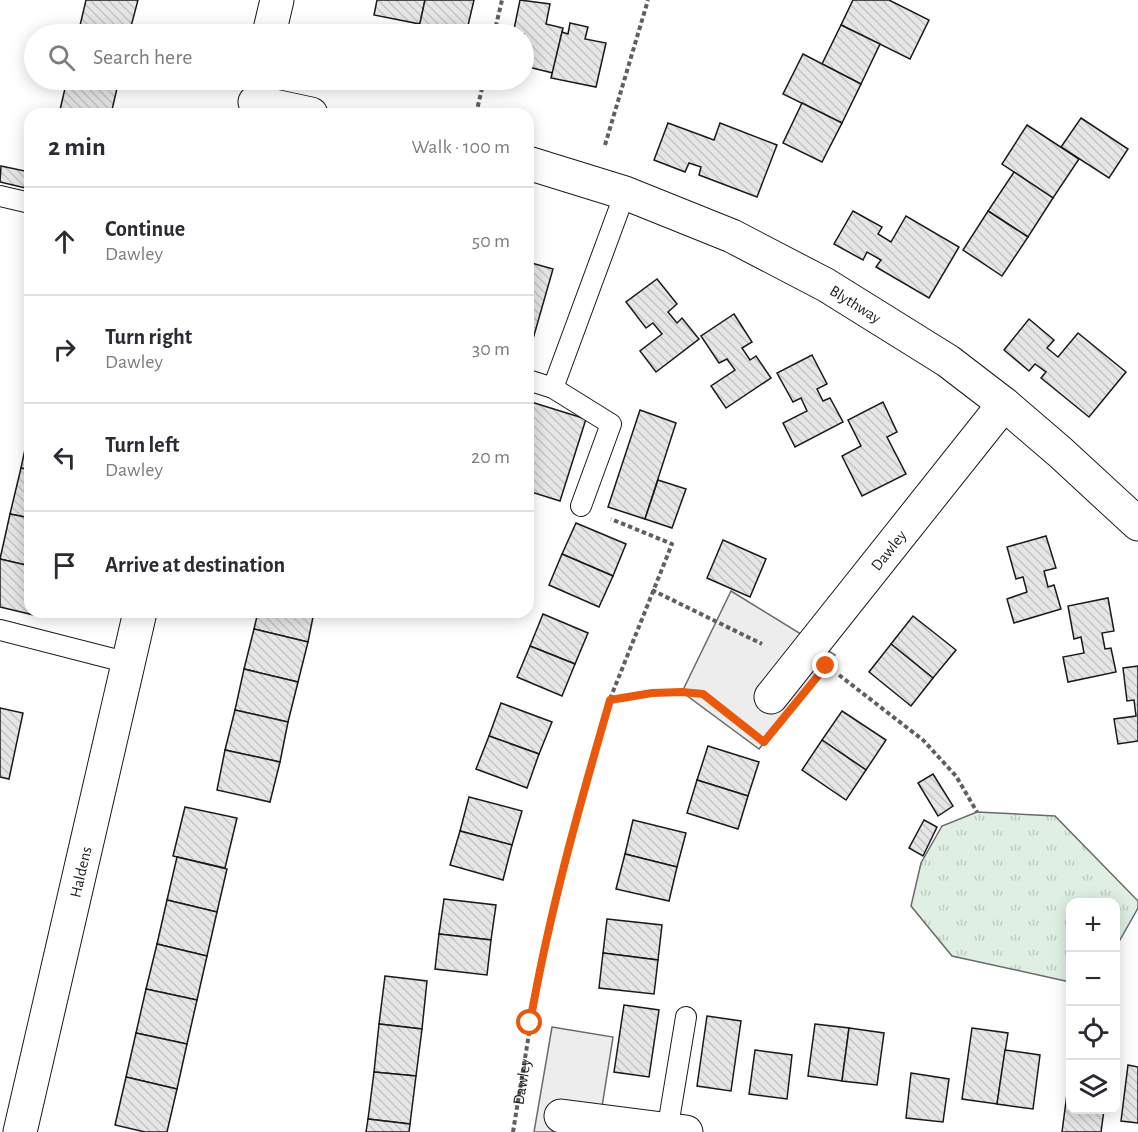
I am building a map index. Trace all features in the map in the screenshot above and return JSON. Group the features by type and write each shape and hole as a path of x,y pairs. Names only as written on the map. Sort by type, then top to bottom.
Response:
{"street":[{"path":"271,24 277,0"},
{"path":"256,98 290,108"},
{"name":"Blythway","path":"534,165 625,193 732,236 826,285 948,361 1004,404 1060,452 1138,524"},
{"name":"Dawley","path":"771,697 1004,404"},
{"name":"Haldens","path":"21,1132 139,618"},
{"path":"561,1116 674,1131"}],"lane":[{"path":"553,388 625,193"},
{"path":"0,196 24,202"},
{"path":"534,382 553,388 611,424 581,506"},
{"path":"0,630 129,663"},
{"path":"674,1131 686,1017"}],"path":[{"path":"496,24 502,0"},
{"path":"594,183 648,0"},
{"path":"477,108 482,90"},
{"name":"Dawley","path":"513,1132 542,954 572,831 610,700 672,543 581,506"},
{"path":"652,590 803,656 923,740 956,776 978,812"},
{"path":"610,700 652,693 703,694 764,742 771,734"}],"green space":[{"path":"977,812 1055,816 1138,901 1138,908 1120,940 1120,898 1066,898 1066,981 952,956 911,906 921,863 942,826"}],"shaded area":[{"path":"731,591 835,655 759,749 682,692"},
{"path":"552,1027 613,1037 598,1132 534,1132"}],"building":[{"path":"86,0 138,0 132,24 80,24"},
{"path":"377,0 425,0 420,24 374,15"},
{"path":"425,0 474,0 468,24 420,24"},
{"path":"520,0 550,4 546,24 563,28 553,73 534,68 534,24 515,24"},
{"path":"853,0 889,0 929,20 910,59 841,25"},
{"path":"570,23 588,27 585,39 606,43 596,87 551,78 562,32 568,34"},
{"path":"841,25 880,44 861,84 822,64"},
{"path":"803,54 861,84 842,123 783,94"},
{"path":"65,90 117,90 112,108 60,108"},
{"path":"802,103 842,123 822,162 783,143"},
{"path":"1081,118 1128,149 1109,178 1061,147"},
{"path":"668,123 714,140 720,123 777,145 757,197 699,175 701,167 689,163 685,172 654,160"},
{"path":"1027,125 1079,159 1053,198 1002,164"},
{"path":"1,166 24,171 24,188 0,182"},
{"path":"1014,172 1053,198 1028,237 988,211"},
{"path":"853,211 882,227 878,234 891,242 906,216 959,247 929,298 876,267 881,260 867,252 863,260 834,244"},
{"path":"988,211 1028,237 1002,276 963,250"},
{"path":"534,264 553,269 534,336"},
{"path":"657,279 677,304 668,312 677,323 682,318 699,339 656,372 640,351 662,334 653,323 646,328 626,302"},
{"path":"734,314 752,342 742,348 750,360 756,356 771,378 726,408 711,386 735,370 727,359 719,363 701,336"},
{"path":"1029,319 1054,340 1047,348 1058,357 1078,333 1126,372 1089,417 1041,378 1046,372 1035,364 1029,371 1004,350"},
{"path":"812,355 827,384 817,389 823,401 830,398 843,422 795,447 783,423 807,411 801,398 793,402 777,373"},
{"path":"883,402 897,432 887,437 906,474 862,496 842,456 861,446 848,420"},
{"path":"534,403 586,419 560,501 534,493"},
{"path":"640,410 676,423 645,519 608,507"},
{"path":"21,468 24,469 24,517 10,514"},
{"path":"658,480 686,489 672,528 645,519"},
{"path":"10,514 24,517 24,565 0,559"},
{"path":"576,523 626,544 613,576 562,554"},
{"path":"1046,536 1056,568 1044,571 1048,587 1054,585 1061,609 1014,623 1007,599 1027,592 1023,577 1016,579 1007,547"},
{"path":"723,540 766,559 750,597 707,578"},
{"path":"562,554 613,576 599,607 549,585"},
{"path":"0,559 24,565 24,613 0,607"},
{"path":"1108,598 1114,631 1102,633 1105,649 1111,648 1116,672 1068,682 1063,657 1084,653 1081,637 1074,639 1068,606"},
{"path":"543,614 588,633 575,664 530,646"},
{"path":"913,616 956,650 933,678 891,644"},
{"path":"257,618 313,618 308,642 254,629"},
{"path":"254,629 308,642 298,682 244,669"},
{"path":"891,644 933,678 911,706 869,672"},
{"path":"530,646 575,664 562,696 517,677"},
{"path":"1138,666 1138,741 1118,744 1114,719 1136,716 1134,700 1127,701 1123,668"},
{"path":"244,669 298,682 288,722 235,710"},
{"path":"501,703 552,722 539,754 489,736"},
{"path":"0,708 23,713 9,779 0,777"},
{"path":"235,710 288,722 280,762 225,750"},
{"path":"842,711 886,740 866,770 822,740"},
{"path":"489,736 539,754 527,788 476,769"},
{"path":"822,740 866,770 846,800 802,770"},
{"path":"708,746 759,762 748,796 697,780"},
{"path":"225,750 280,762 270,802 217,790"},
{"path":"933,774 953,806 938,816 918,783"},
{"path":"697,780 748,796 738,829 687,813"},
{"path":"469,797 522,811 512,845 460,831"},
{"path":"185,807 237,818 225,868 173,856"},
{"path":"633,820 686,833 677,867 625,854"},
{"path":"924,820 937,827 923,856 909,848"},
{"path":"460,831 512,845 503,880 450,865"},
{"path":"625,854 677,867 669,901 616,889"},
{"path":"177,857 227,869 217,912 167,900"},
{"path":"444,899 496,905 491,940 439,934"},
{"path":"167,900 217,912 207,956 157,944"},
{"path":"607,919 662,925 658,960 603,953"},
{"path":"439,934 491,940 487,975 435,969"},
{"path":"157,944 207,956 197,1000 146,989"},
{"path":"603,953 658,960 654,994 599,988"},
{"path":"385,976 427,981 422,1029 379,1024"},
{"path":"146,989 197,1000 187,1044 136,1033"},
{"path":"624,1005 659,1010 649,1077 614,1072"},
{"path":"707,1016 741,1021 731,1091 697,1086"},
{"path":"379,1024 422,1029 416,1076 374,1072"},
{"path":"815,1024 849,1028 842,1081 808,1076"},
{"path":"849,1028 884,1033 877,1085 842,1081"},
{"path":"972,1028 1008,1033 997,1104 962,1099"},
{"path":"136,1033 187,1044 177,1089 126,1077"},
{"path":"755,1050 792,1055 787,1099 749,1094"},
{"path":"1005,1050 1040,1055 1033,1109 997,1104"},
{"path":"1128,1065 1138,1067 1138,1123 1121,1121"},
{"path":"374,1072 416,1076 410,1124 368,1119"},
{"path":"911,1073 949,1079 943,1122 906,1118"},
{"path":"126,1077 177,1089 167,1132 145,1132 115,1125"},
{"path":"1066,1102 1066,1114 1103,1114 1101,1132 1062,1132"},
{"path":"368,1119 410,1124 409,1132 366,1132"}],"route":[{"path":"530,1023 542,954 572,831 610,700 652,693 703,694 764,742 826,666"}]}
